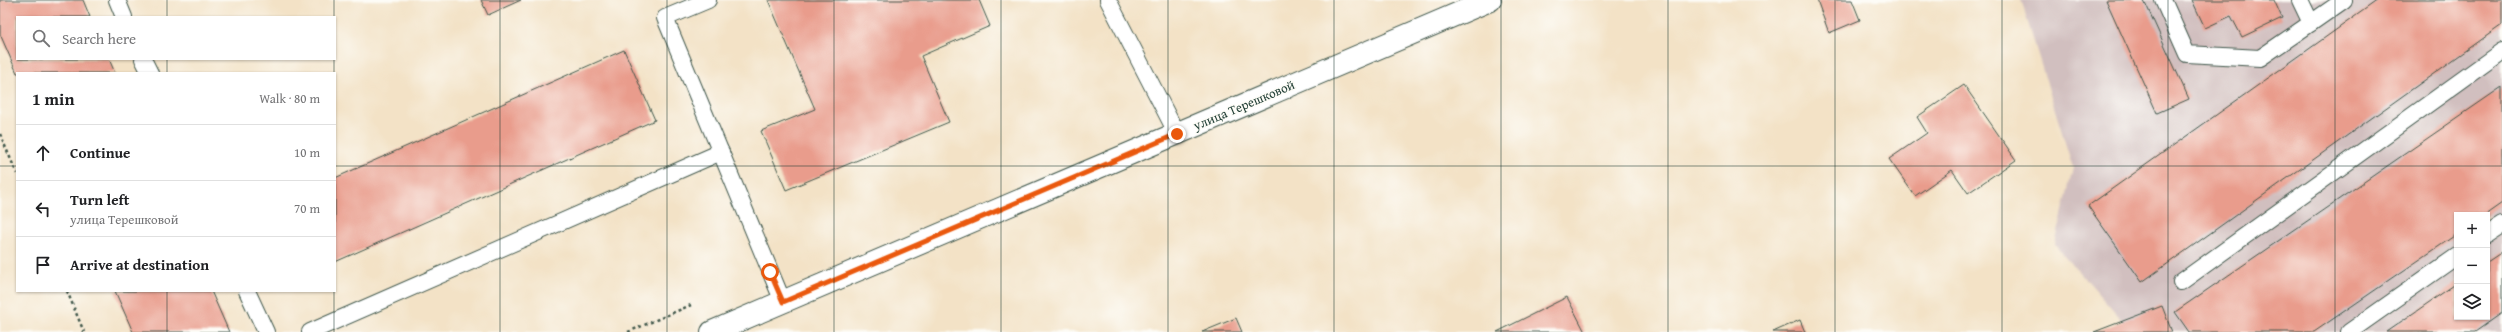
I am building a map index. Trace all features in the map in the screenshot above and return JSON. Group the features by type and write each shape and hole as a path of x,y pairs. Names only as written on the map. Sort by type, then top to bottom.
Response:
{"street":[{"name":"улица Терешковой","path":"712,332 1490,0"}],"lane":[{"path":"117,0 124,16"},
{"path":"708,0 665,18 783,302"},
{"path":"1108,0 1177,134"},
{"path":"2163,0 2188,54 2260,58 2344,0"},
{"path":"2300,0 2311,22"},
{"path":"2181,282 2502,51"},
{"path":"144,60 150,72"},
{"path":"310,332 721,152"},
{"path":"2490,233 2502,225"},
{"path":"2349,332 2454,258"},
{"path":"247,292 266,332"}],"path":[{"path":"0,134 16,172"},
{"path":"67,292 84,332"}],"shaded area":[{"path":"2021,0 2502,0 2502,332 2132,332 2055,245 2073,168"}],"building":[{"path":"0,0 83,0 90,16 16,16 16,60 109,60 115,72 17,72 0,34"},
{"path":"481,0 521,0 488,15"},
{"path":"768,0 979,0 990,26 921,56 949,122 786,190 761,131 815,109"},
{"path":"1817,0 1852,0 1860,20 1829,33"},
{"path":"2106,0 2144,0 2189,99 2157,113"},
{"path":"2192,0 2274,0 2282,18 2242,37 2231,16 2205,28"},
{"path":"2378,0 2502,0 2502,25 2142,282 2088,206"},
{"path":"624,50 655,120 336,262 336,178"},
{"path":"1964,85 2016,160 1968,193 1952,170 1915,196 1889,159 1927,133 1917,117"},
{"path":"2502,87 2502,203 2489,212 2454,212 2454,236 2314,332 2189,332 2175,312"},
{"path":"2502,252 2502,313 2475,332 2386,332 2454,285 2454,320 2490,320 2490,260"},
{"path":"115,292 211,292 229,332 133,332"},
{"path":"1567,297 1585,332 1497,332"},
{"path":"2162,306 2172,332 2094,332"},
{"path":"1236,318 1242,332 1202,332"},
{"path":"1800,320 1805,332 1773,332"}],"route":[{"path":"770,272 783,302 1177,134"}]}
